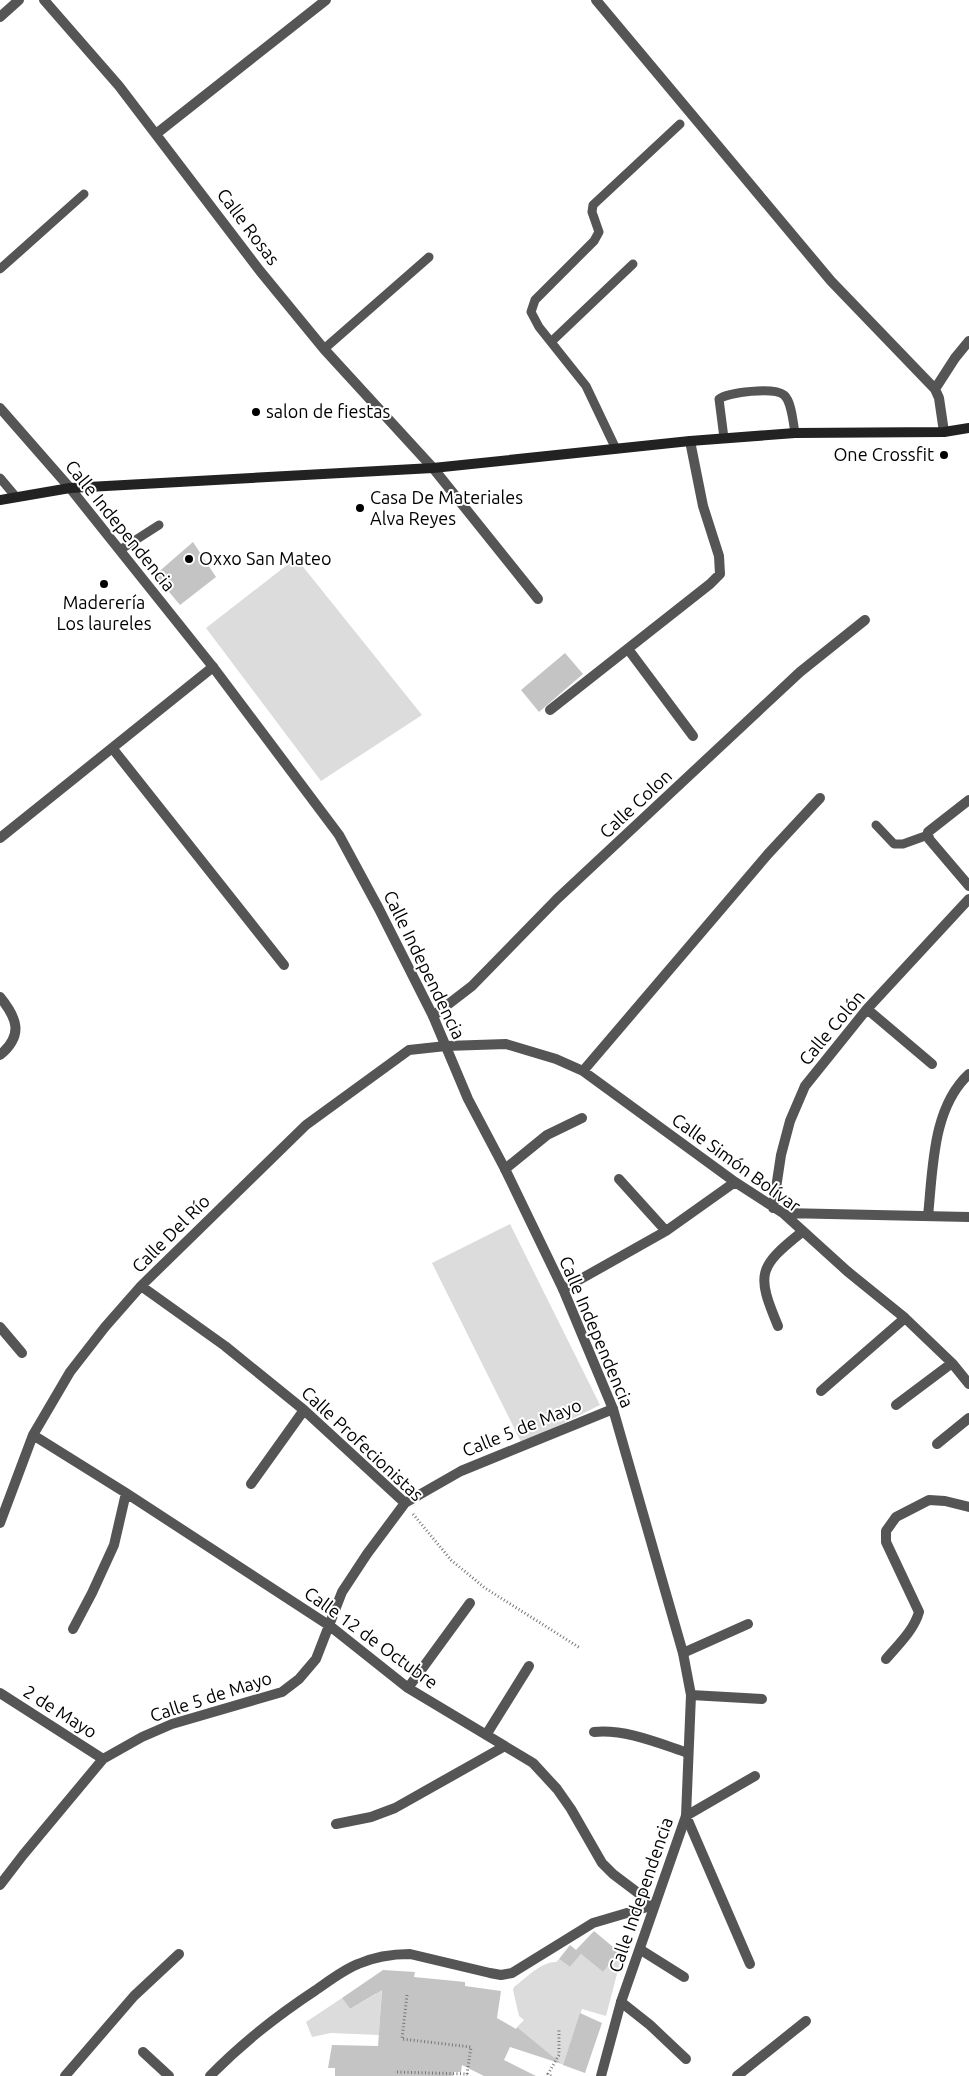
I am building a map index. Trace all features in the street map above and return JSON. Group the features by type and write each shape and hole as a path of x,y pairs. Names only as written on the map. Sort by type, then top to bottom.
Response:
{"main road":[{"path":"0,500 70,488 433,468 724,438 795,433 944,432 969,428"}],"street":[{"path":"0,17 19,0"},
{"name":"Calle Rosas","path":"44,0 119,86 260,271 324,349 433,468 538,599"},
{"path":"156,134 326,0"},
{"path":"596,0 831,281 935,389 944,432"},
{"path":"935,389 955,358 969,341"},
{"name":"Calle Independencia","path":"0,408 70,488 120,550 212,667 339,835 433,1016 468,1099 505,1168 563,1289 613,1409 683,1653 691,1695 686,1816 622,2002 601,2076"},
{"path":"550,710 710,584 720,574 719,556 703,506 690,441"},
{"name":"Calle Colon","path":"433,1016 472,986 558,899 800,672 865,620"},
{"path":"628,649 693,736"},
{"path":"0,838 113,749 212,667"},
{"path":"113,749 284,965"},
{"path":"583,1071 768,854 820,798"},
{"path":"969,800 929,830 928,835 969,886"},
{"name":"Calle Colón","path":"773,1208 781,1155 790,1120 805,1086 867,1009 969,899"},
{"path":"0,997 12,1012 16,1031 13,1041 0,1054"},
{"path":"867,1009 932,1064"},
{"name":"Calle Simón Bolívar","path":"446,1046 506,1044 583,1071 736,1182 783,1213 802,1232 905,1318 952,1363 969,1384"},
{"name":"Calle Del Río","path":"0,1522 33,1435 70,1372 105,1327 141,1286 306,1125 408,1050 446,1046"},
{"path":"928,1216 936,1140 947,1107 969,1074"},
{"path":"505,1168 547,1134 582,1118"},
{"path":"619,1180 666,1231"},
{"path":"563,1289 666,1231 736,1182"},
{"path":"783,1213 969,1217"},
{"path":"778,1326 765,1295 763,1282 765,1270 773,1256 802,1232"},
{"name":"Calle Profecionistas","path":"141,1286 225,1346 304,1410 405,1503"},
{"path":"821,1391 905,1318"},
{"path":"0,1327 22,1353"},
{"path":"896,1405 952,1363"},
{"name":"Calle 5 de Mayo","path":"0,1885 23,1854 103,1759 142,1737 172,1724 290,1688 316,1658 342,1592 367,1554 405,1503 461,1471 613,1409"},
{"path":"251,1484 304,1410"},
{"path":"937,1444 969,1418"},
{"name":"Calle 12 de Octubre","path":"33,1435 126,1493 330,1626 408,1688 533,1763 571,1809 602,1862 613,1874 654,1905"},
{"path":"73,1629 114,1545 126,1493"},
{"path":"886,1659 908,1633 919,1612 886,1542 886,1531 896,1517 929,1500 945,1501 969,1507"},
{"path":"408,1688 470,1603"},
{"path":"683,1653 748,1624"},
{"path":"486,1735 529,1666"},
{"name":"2 de Mayo","path":"0,1693 103,1759"},
{"path":"691,1695 762,1699"},
{"path":"594,1732 608,1730 633,1735 688,1753"},
{"path":"336,1824 371,1817 395,1808 505,1746"},
{"path":"750,1964 686,1816 755,1776"},
{"path":"210,2076 233,2053 271,2021 358,1964 399,1954 410,1954 490,1973 501,1975 512,1973 593,1922 654,1905"},
{"path":"641,1950 684,1977"},
{"path":"65,2076 134,1996 179,1954"},
{"path":"622,2002 686,2059"},
{"path":"737,2076 806,2021"},
{"path":"143,2052 169,2076"}],"lane":[{"path":"616,449 586,386 539,327 531,312 535,300 594,241 599,232 592,212 593,205 680,124"},
{"path":"0,269 84,194"},
{"path":"324,349 428,257"},
{"path":"551,342 633,264"},
{"path":"724,438 719,399 729,394 774,391 783,395 787,400 795,433"},
{"path":"0,478 16,497"},
{"path":"120,550 159,525"},
{"path":"876,824 894,844 903,844 928,835"}],"path":[{"name":"Calle Profecionistas","path":"405,1503 432,1538 458,1565 485,1588 580,1648"},
{"path":"397,2072 468,2075 471,2047 402,2039 407,1995"},
{"path":"551,2076 548,2074 559,2055 559,2028"}],"shaded area":[{"path":"296,558 422,715 321,781 206,628"},
{"path":"510,1224 600,1405 522,1444 432,1263"},
{"path":"623,1951 606,2016 582,2009 563,2065 517,2027 524,2020 519,2016 513,1990 514,1987 534,1971 545,1964 556,1962 559,1959 570,1967 581,1954 603,1972 619,1952"},
{"path":"383,1970 379,2035 331,2033 312,2037 306,2022 342,1998 350,2009 376,1994"}],"building":[{"name":"Oxxo San Mateo","path":"193,542 216,577 180,605 155,575"},
{"path":"565,653 583,674 539,712 521,690"},
{"path":"594,1931 619,1952 603,1972 581,1954 570,1967 559,1959 570,1945 576,1950"},
{"path":"383,1970 415,1972 414,1977 465,1982 465,1986 501,1991 497,2018 516,2029 517,2027 562,2064 510,2047 504,2060 536,2076 484,2076 462,2065 461,2072 453,2072 453,2076 335,2076 335,2068 328,2068 332,2045 378,2046 382,1990 350,2009 342,1998"},
{"path":"580,2013 602,2023 585,2073 563,2065"}],"place":[{"name":"salon de fiestas","path":"256,412"},
{"name":"One Crossfit","path":"944,455"},
{"name":"Casa De Materiales Alva Reyes","path":"360,508"},
{"name":"Oxxo San Mateo","path":"189,559"},
{"name":"Maderería Los laureles","path":"104,584"}]}
